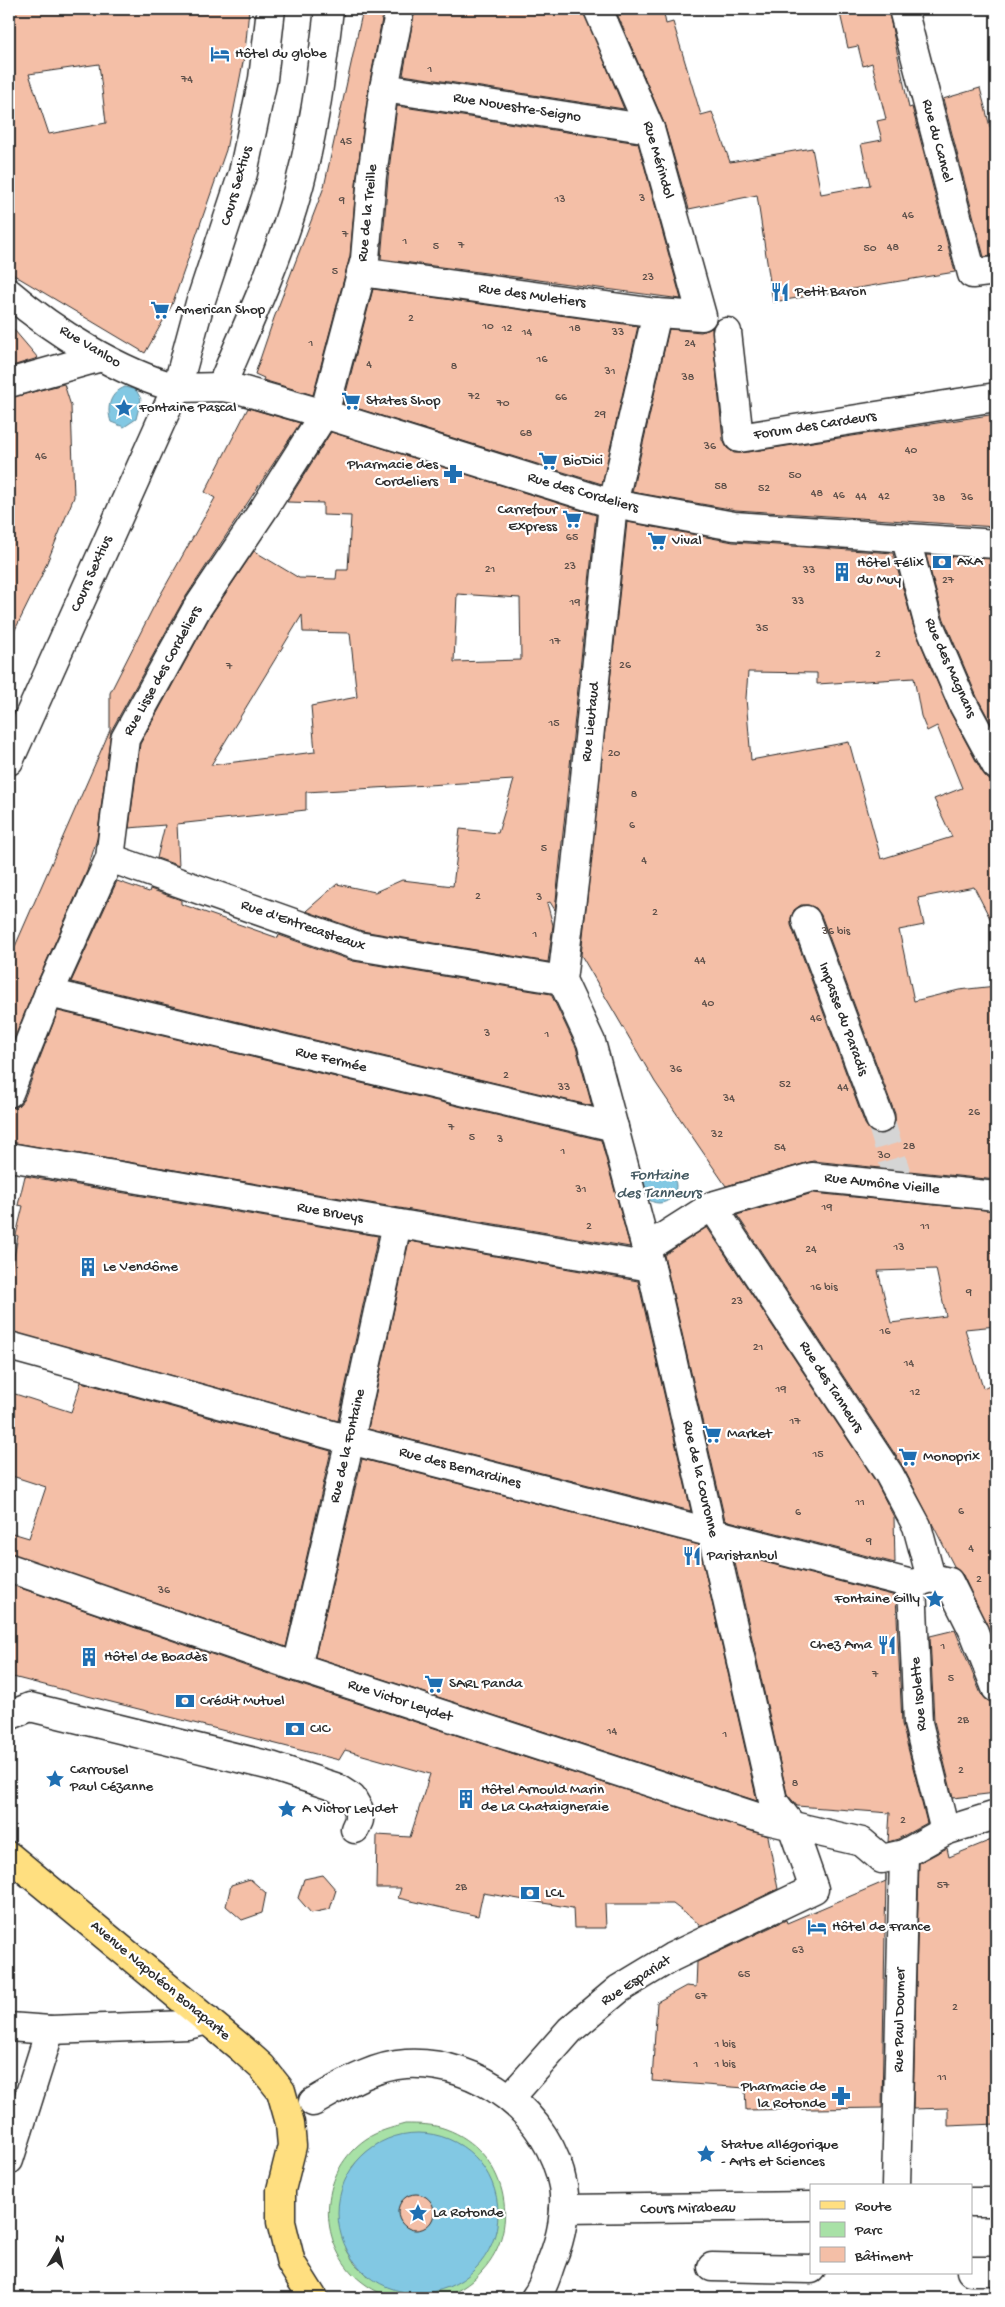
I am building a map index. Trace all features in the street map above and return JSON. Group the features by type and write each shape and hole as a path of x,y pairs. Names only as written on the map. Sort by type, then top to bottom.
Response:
{"main road":[{"name":"Avenue Napoléon Bonaparte","path":"9,1856 262,2066 281,2092 290,2123 292,2146 281,2190 280,2222 291,2263 313,2298"}],"street":[{"name":"Cours Sextius","path":"9,761 177,388 200,303 243,172 263,79 271,9"},
{"path":"177,388 231,388 260,295 294,207 318,105 329,9"},
{"name":"Rue de la Treille","path":"324,414 362,272 384,88 400,9"},
{"name":"Rue Mérindol","path":"598,9 650,129 702,316"},
{"name":"Rue du Cancel","path":"902,9 984,273"},
{"name":"Rue Nouestre-Seigno","path":"384,88 650,129"},
{"name":"Rue des Muletiers","path":"362,272 657,313 702,316"},
{"name":"Rue Vanloo","path":"9,293 25,307 101,356 138,374 177,388"},
{"name":"Rue Lieutaud","path":"562,980 576,866 614,504 657,313"},
{"name":"Forum des Cardeurs","path":"727,332 739,438 996,397"},
{"path":"9,383 101,356"},
{"name":"Rue des Cordeliers","path":"231,388 324,414 614,504 734,526 995,547"},
{"name":"Rue Lisse des Cordeliers","path":"9,1093 49,993 110,858 125,738 196,610 324,414"},
{"name":"Rue des Magnans","path":"906,539 928,622 963,704 996,765"},
{"name":"Rue d'Entrecasteaux","path":"110,858 358,946 562,980"},
{"name":"Impasse du Paradis","path":"806,920 880,1119"},
{"path":"562,980 591,1042 614,1127"},
{"name":"Rue Fermée","path":"49,993 614,1127"},
{"name":"Rue de la Couronne","path":"614,1127 649,1257 773,1801 792,1826 814,1889 789,1901"},
{"name":"Rue Brueys","path":"9,1157 396,1224 649,1257"},
{"name":"Rue Aumône Vieille","path":"649,1257 712,1206 812,1177 898,1181 996,1196"},
{"name":"Rue des Tanneurs","path":"712,1206 889,1474 917,1526 931,1581 974,1632 996,1688"},
{"name":"Rue de la Fontaine","path":"297,1667 350,1440 396,1224"},
{"name":"Rue des Bernardines","path":"9,1346 350,1440 713,1534 931,1581"},
{"name":"Rue Victor Leydet","path":"9,1568 297,1667 745,1813 862,1842 882,1859 904,1854"},
{"name":"Rue Isolette","path":"931,1581 918,1724 945,1832"},
{"path":"9,1716 30,1707 271,1766 335,1787 352,1798 359,1810 359,1820 355,1829"},
{"path":"904,1854 945,1832 996,1815"},
{"name":"Rue Paul Doumer","path":"896,2184 904,1854"},
{"name":"Rue Espariat","path":"510,2098 570,2030 618,1989 672,1957 789,1901"},
{"path":"9,2027 50,2030 188,2025 208,2020"},
{"path":"9,2160 50,2030"},
{"path":"313,2102 367,2073 406,2064 446,2067 468,2074 510,2098 540,2130 554,2156 563,2186 564,2209 557,2248 543,2284 535,2298"},
{"path":"972,2202 996,2202"},
{"name":"Cours Mirabeau","path":"564,2209 810,2206"},
{"path":"712,2267 810,2269"},
{"path":"972,2271 996,2271"}],"green space":[{"name":"La Rotonde","path":"405,2124 436,2126 466,2139 482,2154 494,2171 502,2191 505,2212 502,2233 495,2253 473,2280 456,2292 443,2297 398,2298 389,2297 378,2292 367,2286 353,2274 341,2258 333,2241 329,2222 329,2204 332,2185 340,2168 351,2152 366,2139 380,2132","holes":["378,2144 368,2276 355,2264 346,2249 352,2167 364,2154"]}],"water":[{"name":"Fontaine Pascal","path":"125,387 136,390 141,399 136,419 124,427 111,422 109,406 116,393"},
{"name":"Fontaine des Tanneurs","path":"659,1169 666,1170 671,1174 675,1179 675,1193 671,1198 666,1202 659,1203 652,1202 647,1198 643,1193 642,1186 643,1179 647,1174 652,1170"},
{"name":"La Rotonde","path":"418,2133 448,2139 468,2151 480,2163 492,2183 498,2213 492,2243 480,2263 468,2275 448,2287 418,2293 388,2287 368,2275 356,2263 344,2243 338,2213 344,2183 356,2163 368,2151 388,2139"}],"building":[{"path":"9,9 249,9 245,52 226,150 172,305 145,353 9,272","holes":["99,64 106,123 49,134 29,74"]},
{"path":"363,9 384,9 369,86 357,174 350,256 313,395 263,380 264,378 255,374 274,318 324,187"},
{"path":"415,9 583,9 624,109 403,75"},
{"path":"615,9 663,9 666,24 673,22 701,115 712,112 730,162 812,148 821,194 870,185 861,144 882,140 877,121 886,119 872,63 863,66 858,46 848,48 839,9 888,9 909,108 912,107 955,272 773,302 757,195 689,209 664,123"},
{"path":"980,88 996,150 996,256 984,257 943,99"},
{"path":"397,106 638,143 681,299 381,259"},
{"path":"373,289 638,326 602,484 343,404"},
{"path":"9,324 38,358 9,367"},
{"path":"712,328 723,440 727,448 734,453 996,414 996,527 736,510 632,492 669,329 701,332"},
{"path":"64,384 71,406 74,497 41,577 9,642 9,398"},
{"path":"248,408 300,423 183,601 111,731 97,839 87,871 35,987 9,1052 9,960 110,730 110,693 153,608 215,498 205,492"},
{"path":"331,432 596,515 555,910 550,902 547,903 553,925 548,962 362,931 306,911 337,884 375,892 402,880 453,886 460,829 498,833 514,780 306,792 306,810 177,824 179,866 157,858 165,825 129,828 140,744 209,618 254,551 299,578 336,579 337,570 348,570 351,516 323,515 323,503 287,502","holes":["457,594 520,598 521,660 454,662","302,615 303,632 350,633 357,697 311,706 315,752 211,765"]},
{"path":"627,522 733,542 893,553 914,628 949,710 982,772 988,779 996,781 996,930 974,887 918,898 924,925 899,930 914,1001 959,990 996,986 996,1180 813,1161 726,1186 655,1082 581,955","holes":["748,672 817,673 817,684 914,678 921,716 927,731 937,726 962,788 934,799 952,837 881,859 849,742 751,760 746,698","801,905 816,908 821,915 895,1114 892,1129 885,1134 870,1131 865,1124 791,925 794,910"]},
{"path":"926,555 992,559 996,570 996,733 977,697 943,617"},
{"path":"117,881 149,892 150,889 181,900 181,904 278,938 279,935 353,961 551,994 576,1047 592,1106 71,982"},
{"path":"58,1011 601,1140 630,1247 9,1142 9,1108 18,1106 24,1099"},
{"path":"25,1176 378,1236 338,1421 9,1331 9,1282 18,1236 16,1235 23,1206 18,1205"},
{"path":"813,1193 996,1211 996,1326 965,1329 983,1388 996,1382 996,1646 963,1575 955,1568 902,1465 737,1215","holes":["936,1269 946,1316 891,1323 878,1271"]},
{"path":"707,1227 876,1482 894,1517 895,1563 725,1520 664,1255"},
{"path":"409,1241 638,1281 691,1511 368,1429"},
{"path":"81,1382 331,1451 286,1647 9,1553 9,1532 29,1538 46,1487 9,1475 9,1392 71,1412"},
{"path":"362,1459 699,1545 757,1801 315,1657"},
{"path":"733,1554 896,1596 902,1724 927,1823 898,1839 888,1842 890,1813 797,1806 787,1794"},
{"path":"9,1584 292,1682 768,1836 778,1889 699,1927 699,1924 673,1904 605,1904 606,1928 574,1928 573,1908 483,1893 478,1916 398,1898 401,1888 376,1888 377,1835 410,1837 430,1774 345,1750 339,1760 9,1676"},
{"path":"955,1630 981,1694 987,1700 996,1703 996,1793 953,1798 934,1721 930,1636"},
{"path":"996,1838 996,1893 994,1894 996,1920 996,2124 948,2126 948,2108 913,2109 919,1863 947,1848 949,1857"},
{"path":"323,1875 336,1890 330,1909 311,1913 298,1898 304,1879"},
{"path":"250,1879 266,1893 262,1913 242,1920 226,1906 231,1885"},
{"path":"886,1881 882,2108 746,2110 745,2088 652,2081 657,2002 686,1986 696,1987 697,1962 786,1920 787,1923"},
{"path":"416,2194 429,2199 434,2212 429,2225 416,2230 403,2225 398,2212 403,2199"}],"tunnel":[{"path":"880,1119 897,1175"}],"place":[{"name":"Hôtel du globe","path":"220,54"},
{"name":"Petit Baron","path":"780,292"},
{"name":"American Shop","path":"160,310"},
{"name":"States Shop","path":"351,401"},
{"name":"Fontaine Pascal","path":"124,408"},
{"name":"BioDici","path":"548,461"},
{"name":"Pharmacie des Cordeliers","path":"453,474"},
{"name":"Carrefour Express","path":"572,519"},
{"name":"Vival","path":"657,541"},
{"name":"AXA","path":"942,562"},
{"name":"Hôtel Félix du Muy","path":"842,572"},
{"name":"Le Vendôme","path":"88,1267"},
{"name":"Market","path":"712,1434"},
{"name":"Monoprix","path":"908,1457"},
{"name":"Paristanbul","path":"692,1556"},
{"name":"Fontaine Gilly","path":"935,1599"},
{"name":"Chez Ama","path":"887,1645"},
{"name":"Hôtel de Boadès","path":"89,1657"},
{"name":"SARL Panda","path":"434,1684"},
{"name":"Crédit Mutuel","path":"185,1701"},
{"name":"CIC","path":"295,1729"},
{"name":"Carrousel Paul Cézanne","path":"55,1779"},
{"name":"Hôtel Arnould Marin de La Chataigneraie","path":"466,1799"},
{"name":"A Victor Leydet","path":"287,1809"},
{"name":"LCL","path":"530,1893"},
{"name":"Hôtel de France","path":"817,1927"},
{"name":"Pharmacie de la Rotonde","path":"841,2096"},
{"name":"Statue allégorique - Arts et Sciences","path":"706,2154"},
{"name":"La Rotonde","path":"418,2213"}]}
